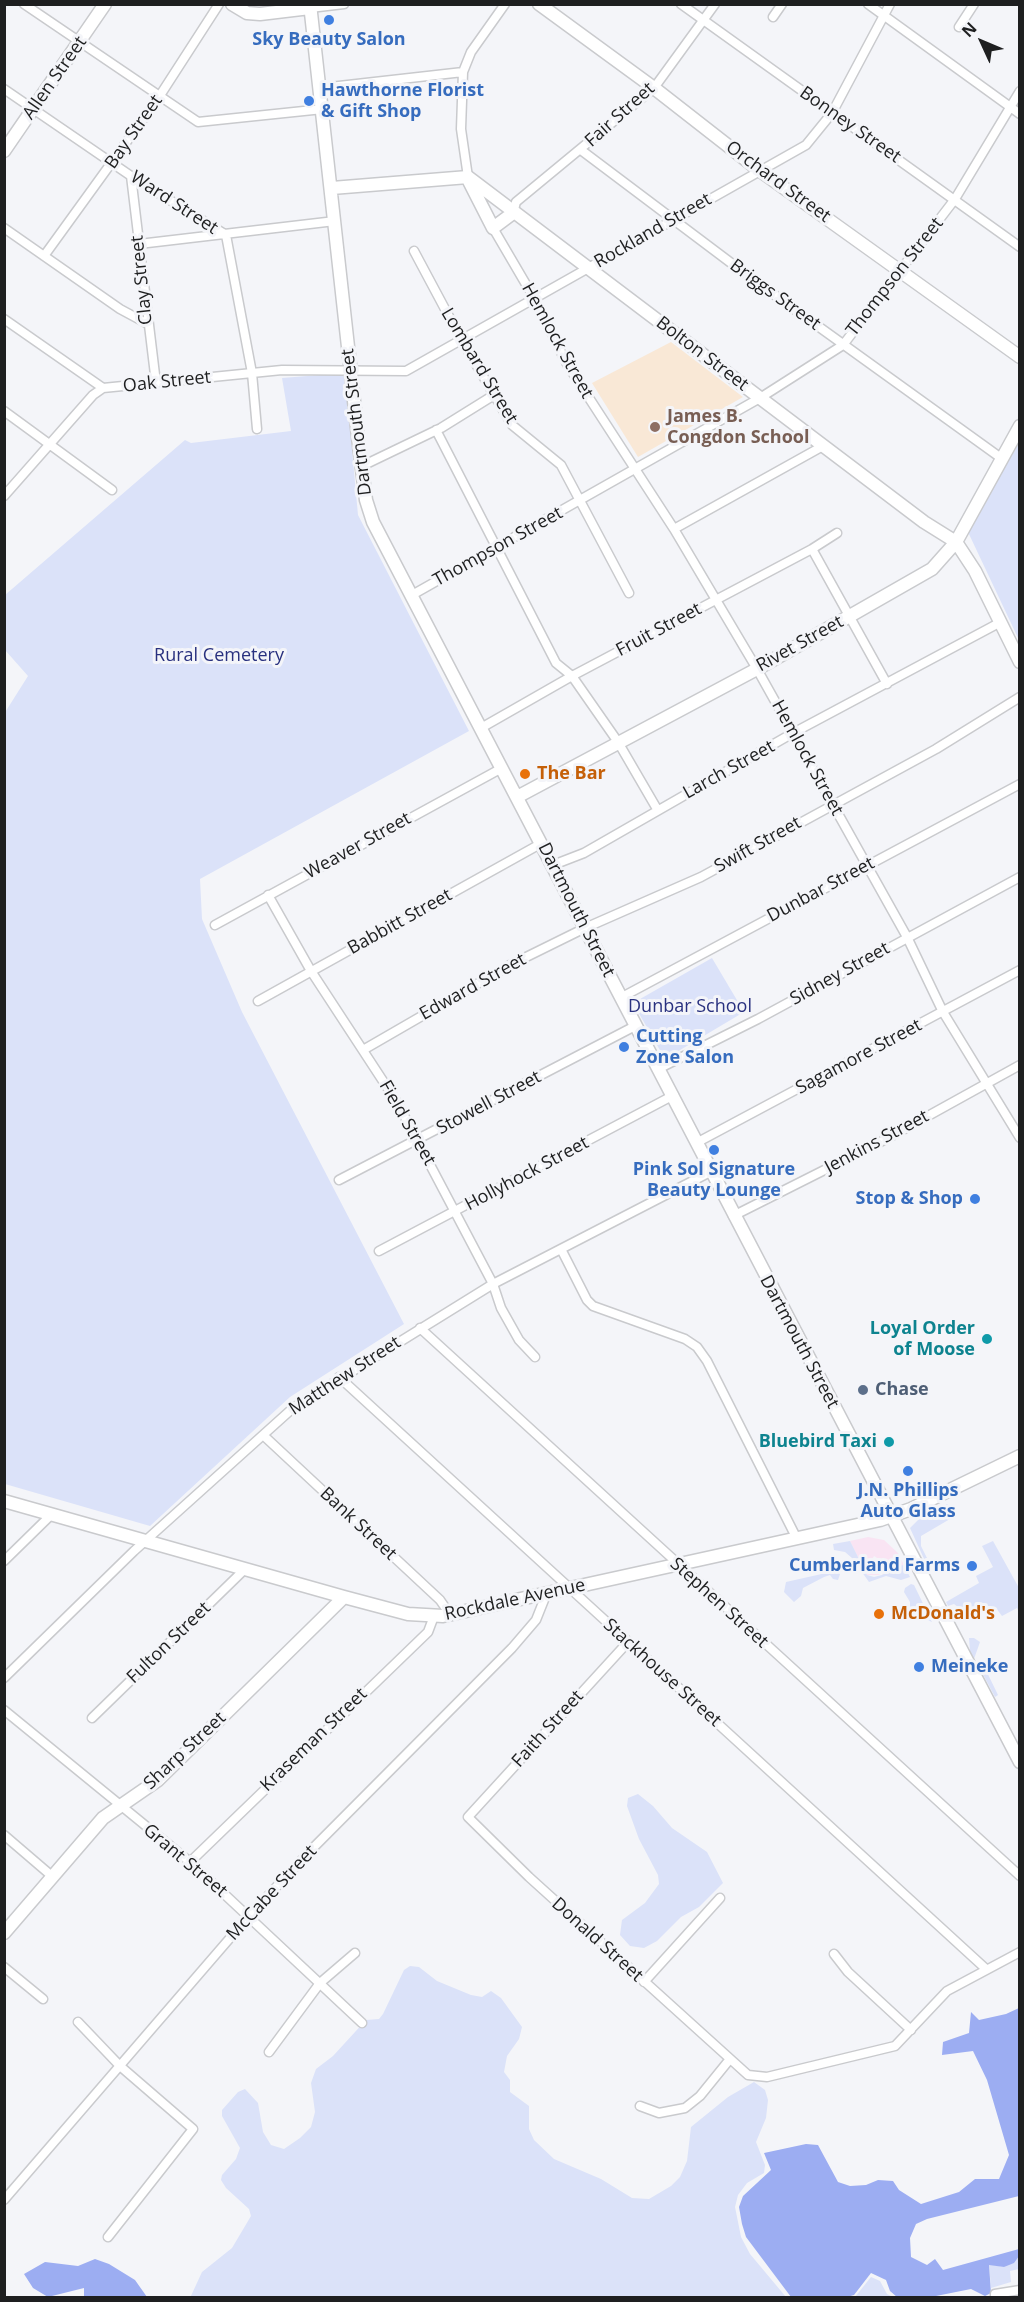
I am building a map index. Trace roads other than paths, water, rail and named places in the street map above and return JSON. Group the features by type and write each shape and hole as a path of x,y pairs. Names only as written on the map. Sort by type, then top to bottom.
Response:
{"main road":[{"name":"Allen Street","path":"4,151 105,4"},
{"path":"232,4 247,13 260,14 310,6"},
{"name":"Orchard Street","path":"539,4 654,88 759,170 1020,357"},
{"name":"Dartmouth Street","path":"310,6 324,109 366,500 373,522 660,1068 734,1216 1020,1762"},
{"path":"468,177 493,228"},
{"path":"332,188 468,177 513,213"},
{"name":"Fair Street","path":"493,228 513,213"},
{"name":"Bolton Street","path":"513,213 924,522 956,542 975,571 1020,662"},
{"name":"Rivet Street","path":"517,797 757,669 933,569 956,542 1020,426"},
{"name":"Rockdale Avenue","path":"4,1501 408,1614 451,1616 891,1517 1020,1456"},
{"name":"Sharp Street","path":"4,1933 103,1818 158,1780 344,1597"}],"street":[{"path":"24,4 198,122 324,109"},
{"name":"Bay Street","path":"44,256 159,97 219,4"},
{"path":"310,6 344,4"},
{"path":"468,177 462,129 463,72 471,52 505,4"},
{"name":"Bonney Street","path":"681,4 1020,247"},
{"name":"Fair Street","path":"513,213 516,202 654,88 715,4"},
{"path":"774,17 782,4"},
{"path":"868,4 1020,114"},
{"name":"Rockland Street","path":"351,371 406,371 806,145 832,113 890,4"},
{"path":"959,27 974,4"},
{"path":"321,88 463,72"},
{"name":"Ward Street","path":"4,88 131,176 226,235"},
{"name":"Thompson Street","path":"412,595 760,399 843,345 955,200 1020,91"},
{"name":"Briggs Street","path":"581,150 672,220 1001,458"},
{"name":"Clay Street","path":"131,176 146,323 156,383"},
{"path":"139,244 335,221"},
{"path":"4,228 120,309 146,323"},
{"name":"Hemlock Street","path":"493,228 534,298 567,364 633,470 674,529 757,669 907,937 943,1012 1020,1138"},
{"path":"226,235 252,373 257,429"},
{"name":"Lombard Street","path":"414,251 461,339 512,426 561,465 629,593"},
{"name":"Oak Street","path":"4,319 102,388 282,370 351,371"},
{"path":"4,496 50,442 102,388"},
{"path":"362,466 436,430 494,395"},
{"path":"4,411 50,442 112,490"},
{"path":"436,430 499,548 556,663 572,676 618,742 657,809"},
{"path":"674,529 823,446"},
{"name":"Fruit Street","path":"481,728 572,676 812,549 837,533"},
{"path":"812,549 887,684"},
{"name":"Larch Street","path":"553,865 584,853 657,809 793,733 999,622"},
{"name":"Swift Street","path":"585,928 701,877 832,803 936,749 1020,697"},
{"name":"Weaver Street","path":"215,925 502,768"},
{"name":"Dunbar Street","path":"622,997 1020,784"},
{"name":"Babbitt Street","path":"258,1001 542,843"},
{"name":"Sidney Street","path":"660,1068 758,1019 1020,877"},
{"name":"Field Street","path":"268,895 311,971 419,1140 493,1284 501,1308 519,1340 535,1357"},
{"name":"Edward Street","path":"363,1050 422,1014 585,928"},
{"name":"Sagamore Street","path":"698,1142 1020,970"},
{"name":"Stowell Street","path":"339,1180 637,1025"},
{"name":"Jenkins Street","path":"734,1216 881,1141 1020,1065"},
{"name":"Hollyhock Street","path":"378,1251 674,1095"},
{"name":"Matthew Street","path":"4,1678 146,1540 293,1408 339,1377 493,1284 712,1171"},
{"path":"561,1249 587,1300 593,1306 685,1339 698,1347 797,1539"},
{"name":"Stephen Street","path":"420,1328 1020,1876"},
{"name":"Stackhouse Street","path":"339,1377 986,1969"},
{"name":"Bank Street","path":"262,1435 440,1600 451,1616"},
{"path":"4,1561 52,1514"},
{"name":"Fulton Street","path":"93,1718 245,1569"},
{"name":"McCabe Street","path":"4,2200 249,1916 311,1850 512,1648 536,1620 546,1595"},
{"name":"Kraseman Street","path":"190,1862 428,1632 434,1616"},
{"name":"Faith Street","path":"468,1817 627,1642"},
{"name":"Grant Street","path":"4,1710 190,1862 362,2023"},
{"name":"Donald Street","path":"468,1817 644,1982 748,2075 767,2077 896,2046 947,1991 1020,1952"},
{"path":"4,1835 52,1877"},
{"path":"644,1982 720,1898"},
{"path":"269,2052 320,1983 355,1953"},
{"path":"834,1954 848,1972 910,2030"},
{"path":"4,1967 43,1999"},
{"path":"78,2022 120,2066 193,2129 108,2237"},
{"path":"640,2106 660,2113 685,2108 700,2096 730,2059"},
{"path":"995,2296 1020,2290"}],"place":[{"name":"Sky Beauty Salon","path":"329,20"},
{"name":"Hawthorne Florist & Gift Shop","path":"309,101"},
{"name":"James B. Congdon School","path":"655,427"},
{"name":"The Bar","path":"525,774"},
{"name":"Cutting Zone Salon","path":"624,1047"},
{"name":"Pink Sol Signature Beauty Lounge","path":"714,1150"},
{"name":"Stop & Shop","path":"975,1199"},
{"name":"Loyal Order of Moose","path":"987,1339"},
{"name":"Chase","path":"863,1390"},
{"name":"Bluebird Taxi","path":"889,1442"},
{"name":"J.N. Phillips Auto Glass","path":"908,1471"},
{"name":"Cumberland Farms","path":"972,1566"},
{"name":"McDonald's","path":"879,1614"},
{"name":"Meineke","path":"919,1667"}],"park label":[{"name":"Rural Cemetery","path":"219,656"},
{"name":"Dunbar School","path":"690,1007"}]}
